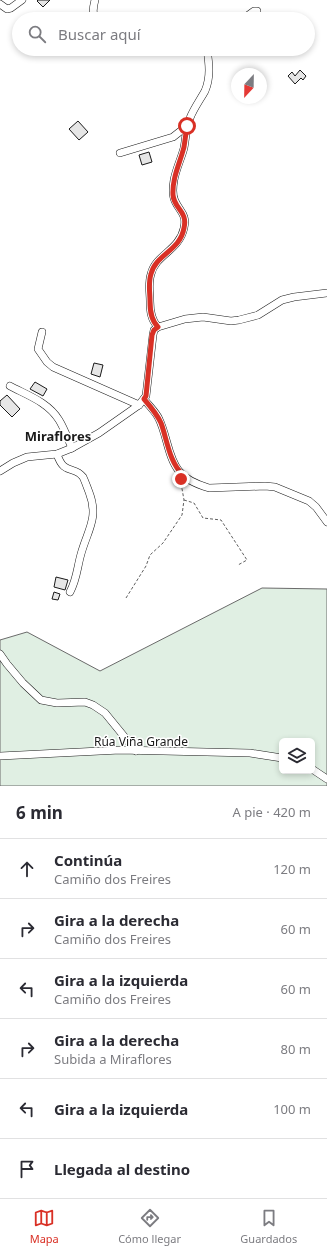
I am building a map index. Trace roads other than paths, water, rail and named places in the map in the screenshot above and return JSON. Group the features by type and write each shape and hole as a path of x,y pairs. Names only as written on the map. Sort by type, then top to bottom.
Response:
{"street":[{"path":"0,4 7,9 11,8 22,0"},
{"path":"93,12 95,0"},
{"path":"253,12 257,11"},
{"path":"158,327 154,323 151,310 151,274 158,260 175,247 184,230 185,216 175,201 173,193 175,174 184,148 187,126 194,108 208,84 208,56"},
{"path":"120,153 173,137 187,126"},
{"path":"0,471 27,457 57,454 72,448 99,433 141,402 146,396 152,335 154,330 158,327 196,317 239,320 258,315 282,300 327,293"},
{"path":"42,332 38,349 46,362 53,367 141,402 158,417 174,463 183,475 200,485 209,488 275,487 309,501 316,507 327,522"},
{"path":"10,386 43,403 53,412 59,420 72,448"},
{"path":"57,454 60,464 65,468 79,474 83,478 91,498 93,512 93,520 83,547 77,574 70,592"},
{"path":"0,654 6,664 41,700 57,703 84,702 93,705 105,713 136,751"},
{"name":"Rúa Viña Grande","path":"0,756 120,750 250,754 279,758"},
{"path":"315,771 327,779"}],"district":[{"name":"Miraflores","path":"58,436"}]}
